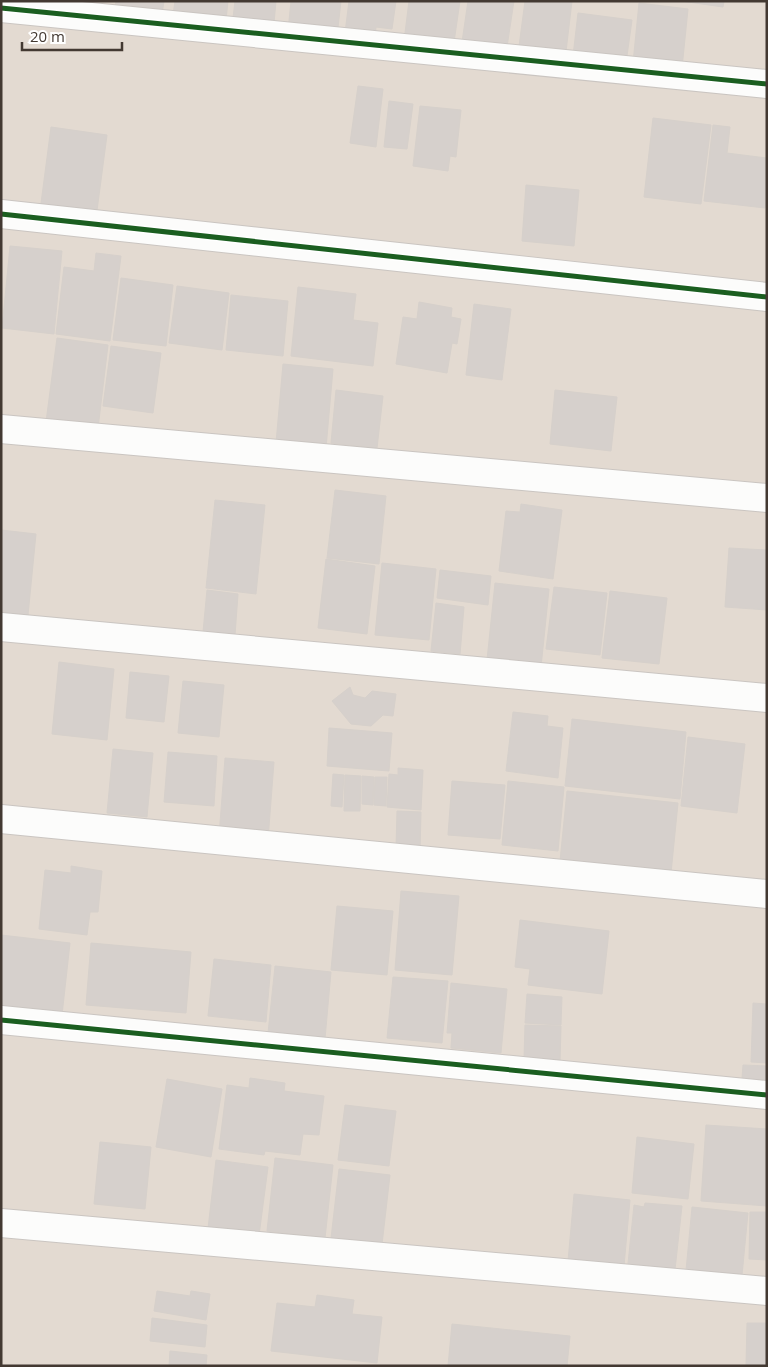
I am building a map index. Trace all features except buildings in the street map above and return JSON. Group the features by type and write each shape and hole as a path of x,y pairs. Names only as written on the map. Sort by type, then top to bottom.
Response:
{"street":[{"path":"1,8 767,84"},
{"path":"1,214 767,297"},
{"path":"1,429 767,498"},
{"path":"1,627 767,698"},
{"path":"1,819 767,894"},
{"path":"1,1020 767,1095"},
{"path":"1,1223 767,1291"}],"shaded area":[{"path":"1,1 767,1 767,1366 1,1366"}],"cycle path":[{"path":"1,8 767,84"},
{"path":"1,214 767,297"},
{"path":"1,1020 767,1095"}]}
